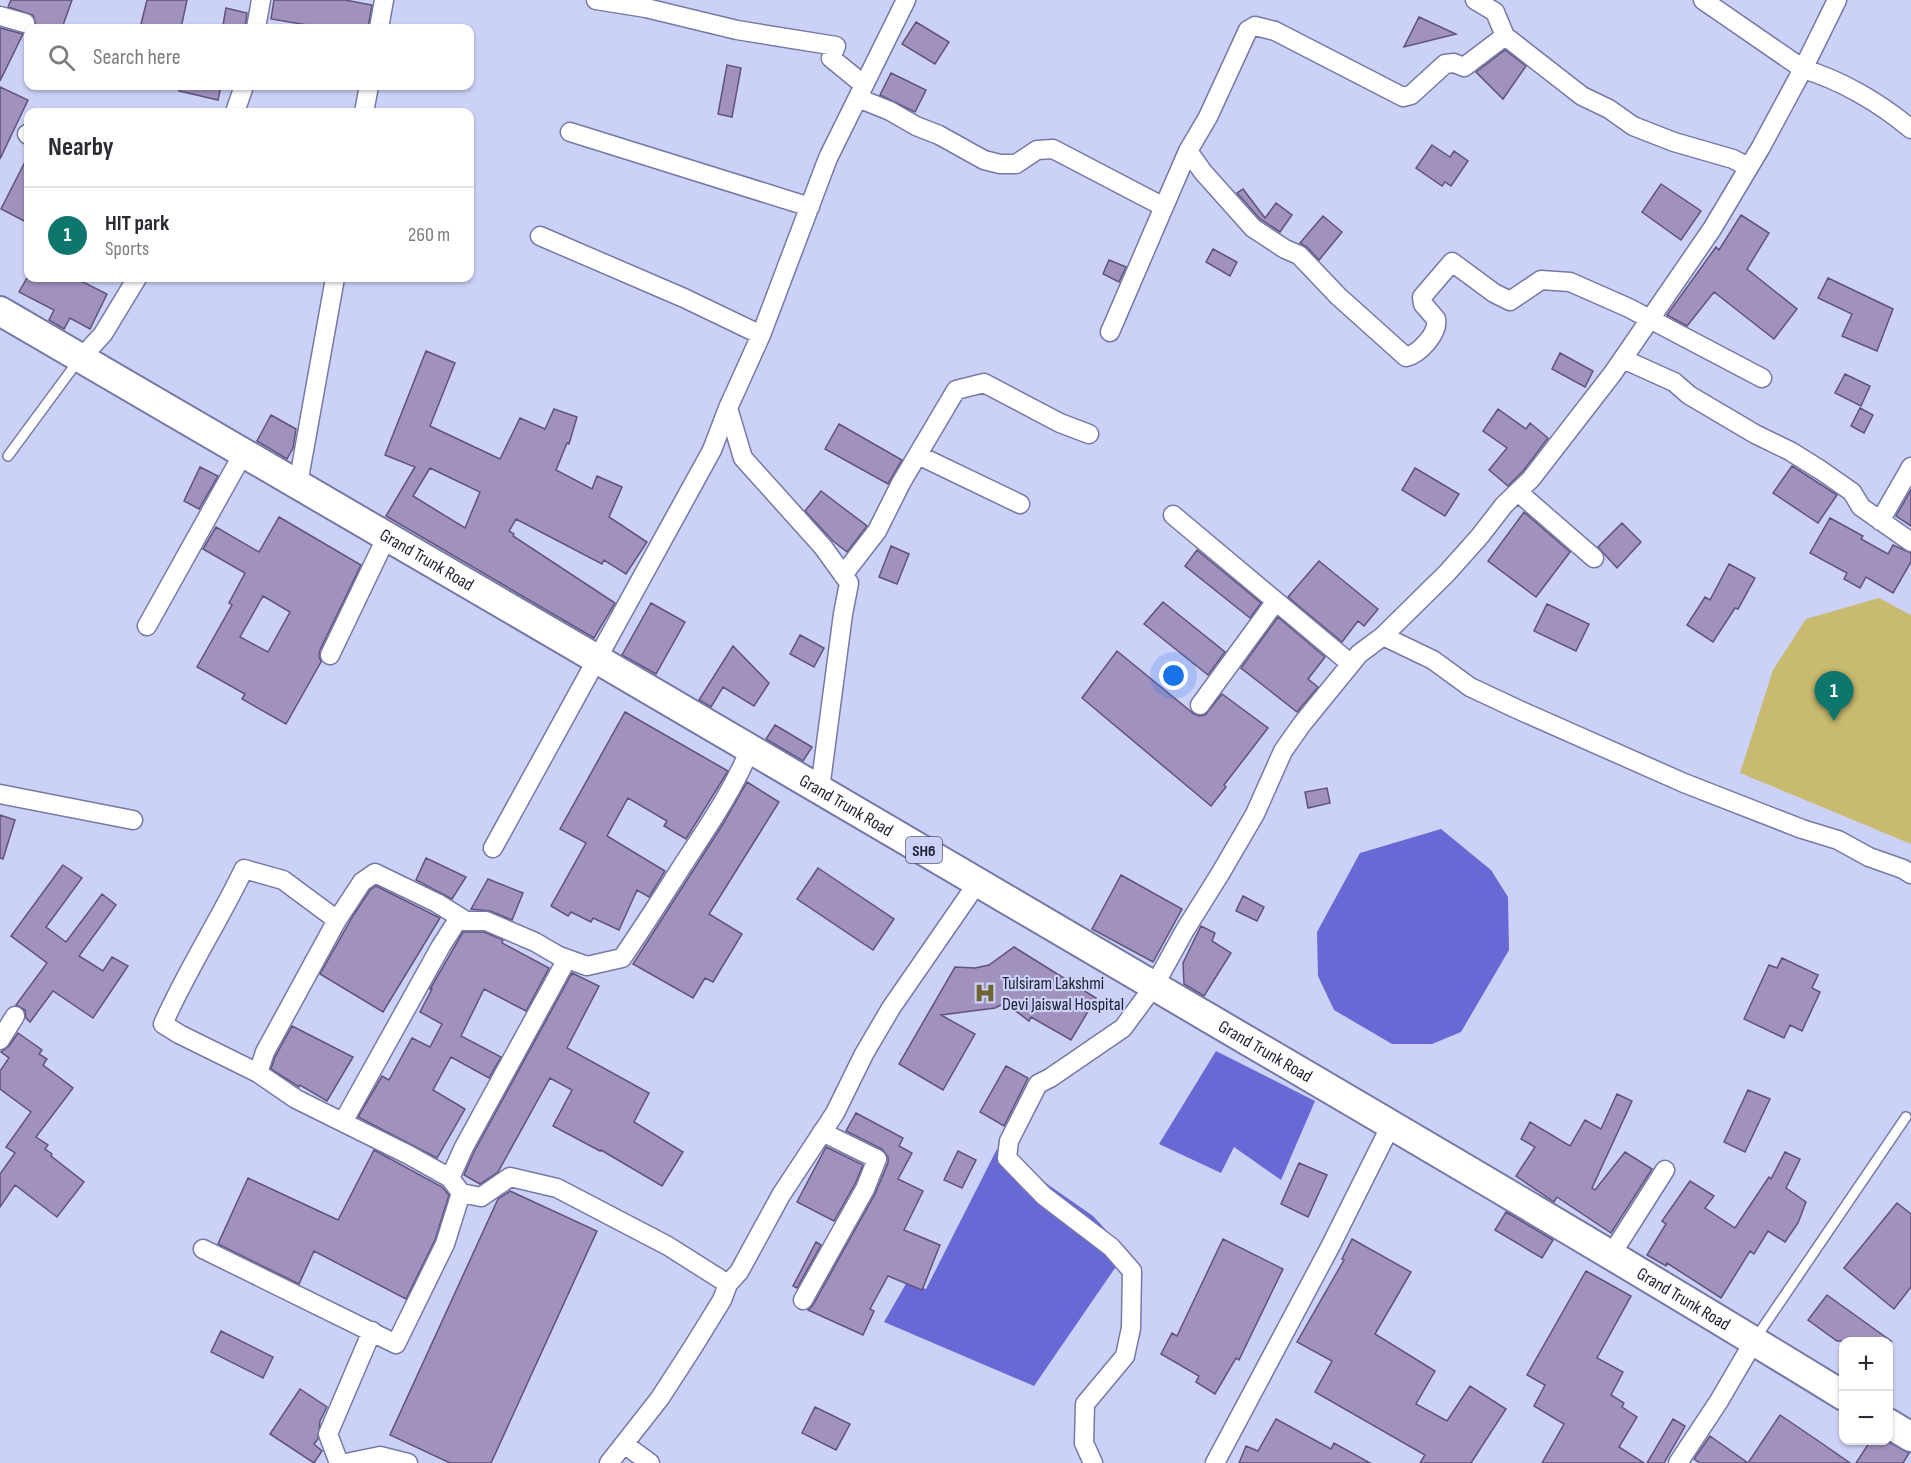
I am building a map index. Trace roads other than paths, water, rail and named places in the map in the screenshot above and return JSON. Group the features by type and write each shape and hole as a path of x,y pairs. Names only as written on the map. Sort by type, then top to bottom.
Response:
{"main road":[{"name":"Grand Trunk Road","path":"0,311 820,789 1611,1255 1839,1393"},
{"path":"1893,1427 1911,1437"}],"street":[{"path":"256,24 261,0"},
{"path":"380,24 384,0"},
{"path":"596,0 645,8 737,30 836,46 831,58 861,91 916,126 939,135 984,160 1000,164 1016,164 1037,150 1053,149 1164,207"},
{"path":"493,848 712,450 761,335 828,158 906,0"},
{"path":"1475,0 1495,12 1505,36 1582,96 1610,109 1633,126 1674,142 1733,159 1748,167"},
{"path":"1703,0 1803,69 1818,73 1851,89 1911,129"},
{"path":"1093,1463 1084,1443 1085,1404 1125,1356 1131,1328 1132,1271 1111,1247 1044,1196 1007,1158 1009,1141 1038,1084 1123,1028 1154,986 1255,814 1283,751 1302,724 1359,654 1383,636 1447,573 1504,505 1531,479 1623,359 1712,229 1761,147 1837,0"},
{"path":"0,16 25,22"},
{"path":"1110,332 1188,151 1208,117 1248,30 1255,26 1275,32 1403,97 1411,95 1445,64 1454,63 1464,67 1505,36"},
{"path":"236,108 243,90"},
{"path":"365,108 368,90"},
{"path":"570,132 810,207"},
{"path":"1188,151 1203,172 1253,228 1285,249 1299,255 1338,296 1406,357 1418,351 1436,327 1436,319 1423,304 1422,297 1452,262 1510,302 1541,280 1570,282 1651,319 1762,378"},
{"path":"540,236 684,298 761,335"},
{"path":"81,358 103,334 135,282"},
{"path":"298,484 334,282"},
{"path":"1623,359 1674,382 1689,395 1814,466 1852,492 1861,507 1911,542"},
{"path":"843,575 877,531 901,483 956,390 984,383 1060,423 1089,434"},
{"path":"728,408 743,458 823,547 849,583 820,789"},
{"path":"147,626 244,453"},
{"path":"918,455 1020,504"},
{"path":"1880,520 1911,467"},
{"path":"1518,492 1594,558"},
{"path":"1173,515 1351,664"},
{"path":"330,655 387,536"},
{"path":"1200,705 1276,601"},
{"path":"1383,636 1433,660 1470,687 1519,710 1684,783 1802,829 1838,840 1869,857 1904,869 1911,874"},
{"path":"343,1122 441,945 457,921 486,921 587,966 622,958 723,804 739,777 750,748"},
{"path":"0,794 133,820"},
{"path":"337,920 283,880 244,869 179,989 163,1024 258,1072 296,1099 450,1178 461,1193 481,1197 510,1177 557,1188 668,1246 728,1284"},
{"path":"258,1072 265,1052 337,920 362,882 375,873 437,903 466,921"},
{"path":"609,1463 660,1398 722,1300 728,1284 739,1272 781,1195 835,1113 864,1054 891,1008 978,882"},
{"path":"450,1178 464,1147 567,959"},
{"path":"0,1040 15,1016"},
{"path":"1215,1463 1330,1247 1391,1125"},
{"path":"804,1300 865,1189 877,1159 822,1132"},
{"path":"1611,1255 1665,1170"},
{"path":"203,1249 396,1344 446,1244 461,1193"},
{"path":"339,1463 328,1434 372,1331"},
{"path":"1678,1463 1719,1401 1754,1341"},
{"path":"624,1444 650,1463"},
{"path":"346,1463 380,1456 408,1463"}],"lane":[{"path":"8,456 81,358"},
{"path":"1754,1341 1906,1117"}],"place":[{"name":"HIT park","path":"1834,721"},
{"name":"Tulsiram Lakshmi Devi Jaiswal Hospital","path":"985,993"}]}
